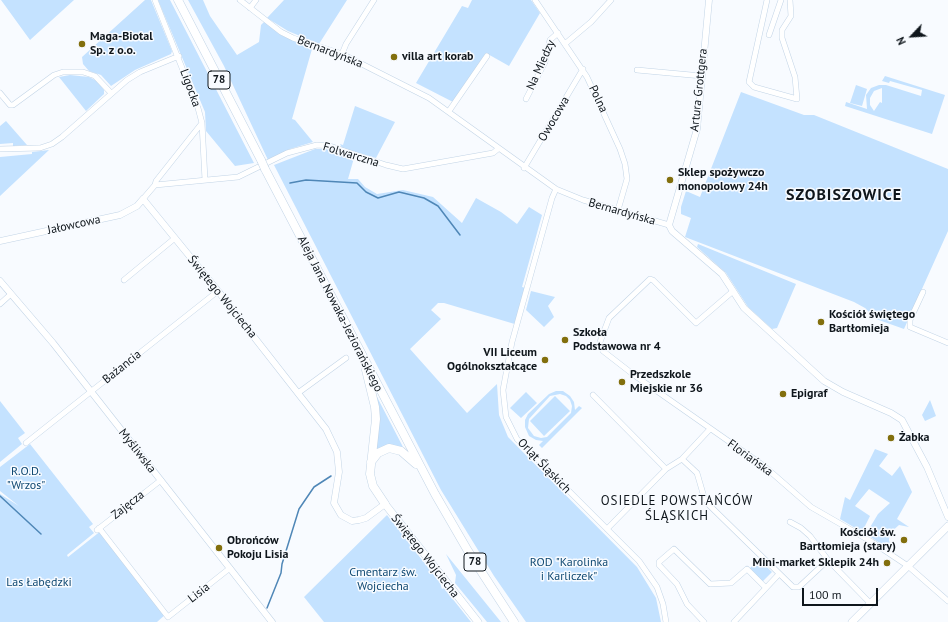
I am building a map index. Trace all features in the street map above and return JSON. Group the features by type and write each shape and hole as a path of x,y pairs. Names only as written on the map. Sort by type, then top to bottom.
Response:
{"main road":[{"name":"Aleja Jana Nowaka-Jeziorańskiego","path":"178,0 421,469 468,551 514,622"},
{"path":"362,356 376,413 376,429 370,474 373,486 385,504"},
{"path":"371,462 383,449 397,449 421,469"},
{"name":"Świętego Wojciecha","path":"385,504 478,622"},
{"path":"852,622 948,526"}],"street":[{"name":"Ligocka","path":"155,0 198,108 202,123 205,180"},
{"name":"Bernardyńska","path":"240,0 281,32 293,38 342,54 429,98 449,111 524,168 556,189 576,198 668,225 672,231 722,274 732,292 744,308 824,381 843,392 891,413 902,420 927,467 948,517"},
{"path":"250,8 256,0"},
{"path":"342,54 346,44 374,0"},
{"name":"Polna","path":"535,0 566,43 582,69 603,110 625,164 626,179 618,210"},
{"name":"Na Miedzy","path":"566,43 591,22 611,0"},
{"name":"Artura Grottgera","path":"668,225 697,129 709,0"},
{"path":"767,0 749,82 754,87 797,99 795,77 782,38 782,30 791,16 790,0"},
{"path":"769,36 780,0"},
{"name":"Na Miedzy","path":"526,99 545,62 550,40 558,33"},
{"path":"0,149 40,148 52,144 62,137 112,92 133,76 178,56"},
{"path":"449,111 487,56"},
{"name":"Owocowa","path":"524,168 582,69"},
{"path":"637,70 702,76"},
{"path":"0,94 10,105 13,105 54,75 63,72 82,72 94,76 112,92"},
{"path":"143,199 202,123"},
{"name":"Folwarczna","path":"155,185 238,177 287,153 317,145 330,146 402,169 493,153 498,149"},
{"name":"Orląt Śląskich","path":"556,189 552,198 512,342 504,384 504,406 506,417 517,440 640,561 657,587 663,604 666,622"},
{"name":"Świętego Wojciecha","path":"143,199 218,291 326,429 337,452 339,472 334,495 337,510 346,518 359,520 366,518 385,504"},
{"name":"Jałowcowa","path":"0,241 120,215 138,206 143,199"},
{"path":"124,280 175,238"},
{"name":"Floriańska","path":"732,292 696,323 653,280 650,279 609,318 600,342 603,351 612,359 764,466 798,497 818,512 872,542 908,566 948,601"},
{"name":"Myśliwska","path":"0,282 91,392 272,622"},
{"name":"Bażancia","path":"26,443 218,291"},
{"path":"923,292 910,320 910,327 948,343"},
{"path":"0,304 11,294"},
{"path":"298,393 346,358"},
{"path":"593,395 666,469"},
{"path":"607,529 666,469 682,459 710,428"},
{"path":"682,459 697,473 704,497 709,505 793,587 799,587 828,560"},
{"name":"Zajęcza","path":"161,480 98,530 168,617"},
{"path":"790,522 801,528 810,536 828,560 870,603"},
{"path":"704,622 687,604 677,584 659,565 659,562 674,549 710,584 731,584 747,569 766,588"},
{"name":"Lisia","path":"168,617 230,568"},
{"path":"734,622 779,574"}],"green space":[{"path":"1,0 74,0 30,40"},
{"path":"145,0 151,0 172,51 171,54 135,70 111,86 101,75 89,71 83,64 82,57"},
{"path":"158,0 170,0 254,163 235,166 206,131 205,112"},
{"path":"188,0 203,0 210,16 237,55 259,42 261,25 265,21 281,35 312,49 292,119 295,120 313,142 290,149 268,160 224,66"},
{"path":"284,0 347,0 319,44 288,31 267,18"},
{"path":"472,0 531,0 540,13 509,66 486,53 453,102 416,83 462,6 468,8"},
{"path":"70,75 89,77 97,81 104,90 104,94 86,111 59,77"},
{"path":"885,76 945,95 932,134 845,106 846,102 867,109 866,95 871,88 879,85 886,85 921,96 922,90 890,81 889,83 882,81","holes":["882,88 882,103 880,102 874,111 870,105 870,98 874,91"]},
{"path":"856,85 867,89 862,106 850,103"},
{"path":"741,92 804,115 814,115 948,169 948,231 904,329 876,319 865,308 854,302 685,237 691,218 681,214 681,207 686,191 700,197"},
{"path":"355,106 395,122 376,158 342,148 340,144 343,145"},
{"path":"6,121 27,145 13,146 13,143 0,144 0,126"},
{"name":"ROD \"Karolinka i Karliczek\"","path":"315,149 326,149 354,158 348,179 358,179 365,187 377,194 403,190 433,197 462,223 476,198 501,212 517,224 529,207 542,215 522,287 526,288 518,325 444,303 438,303 431,310 441,319 410,349 467,413 497,384 499,415 508,437 637,567 656,598 661,622 526,622 494,576 441,490 274,165"},
{"path":"49,150 0,196 0,157 32,154 32,152"},
{"path":"698,244 796,284 777,328 772,329 748,307 726,273 697,247"},
{"path":"531,291 555,297 548,306 554,317 544,327 526,310"},
{"path":"556,391 563,391 570,396 574,402 575,410 579,406 582,408 542,448 539,445 543,441 536,440 529,436 525,427 525,420 528,414 549,394","holes":["560,394 566,396 570,400 572,406 571,413 547,437 541,438 534,436 528,428 529,419 550,396"]},
{"path":"526,392 537,403 521,418 510,408"},
{"path":"376,395 403,447 402,448 375,452"},
{"path":"555,396 570,411 544,436 530,421"},
{"path":"930,400 936,416 925,421 922,415"},
{"name":"R.O.D. \"Wrzos\"","path":"0,401 25,433 18,438 22,444 0,462"},
{"name":"Las Łabędzki","path":"30,444 93,524 89,527 94,533 67,555 68,557 102,530 166,614 157,622 0,622 0,494 19,506 0,491 0,467"},
{"path":"875,449 888,454 879,466 892,476 900,466 912,492 897,519 909,527 899,525 890,533 889,540 892,551 866,534 878,514 890,503 869,489 855,506 870,516 862,532 840,519 845,497 850,500"},
{"name":"Cmentarz św. Wojciecha","path":"387,515 440,583 442,589 444,588 471,622 324,622 304,597"},
{"path":"446,554 501,622 487,622 455,583 456,575"},
{"path":"759,559 772,572 762,582 749,569"}],"waterway":[{"path":"290,183 306,180 357,183 366,192 378,198 399,192 424,198 438,206 460,235"},
{"path":"267,608 281,573 282,564 299,509 314,487 331,476"},
{"path":"0,496 41,534"}],"place":[{"name":"Maga-Biotal Sp. z o.o.","path":"82,44"},
{"name":"villa art korab","path":"394,57"},
{"name":"Sklep spożywczo monopolowy 24h","path":"670,180"},
{"name":"Kościół świętego Bartłomieja","path":"821,322"},
{"name":"Szkoła Podstawowa nr 4","path":"565,340"},
{"name":"VII Liceum Ogólnokształcące","path":"545,360"},
{"name":"Przedszkole Miejskie nr 36","path":"622,382"},
{"name":"Epigraf","path":"783,394"},
{"name":"Żabka","path":"891,438"},
{"name":"Kościół św. Bartłomieja (stary)","path":"904,540"},
{"name":"Obrońców Pokoju Lisia","path":"219,548"},
{"name":"Mini-market Sklepik 24h","path":"887,563"}],"district":[{"name":"SZOBISZOWICE","path":"844,195"},
{"name":"OSIEDLE POWSTAŃCÓW ŚLĄSKICH","path":"677,508"}]}
